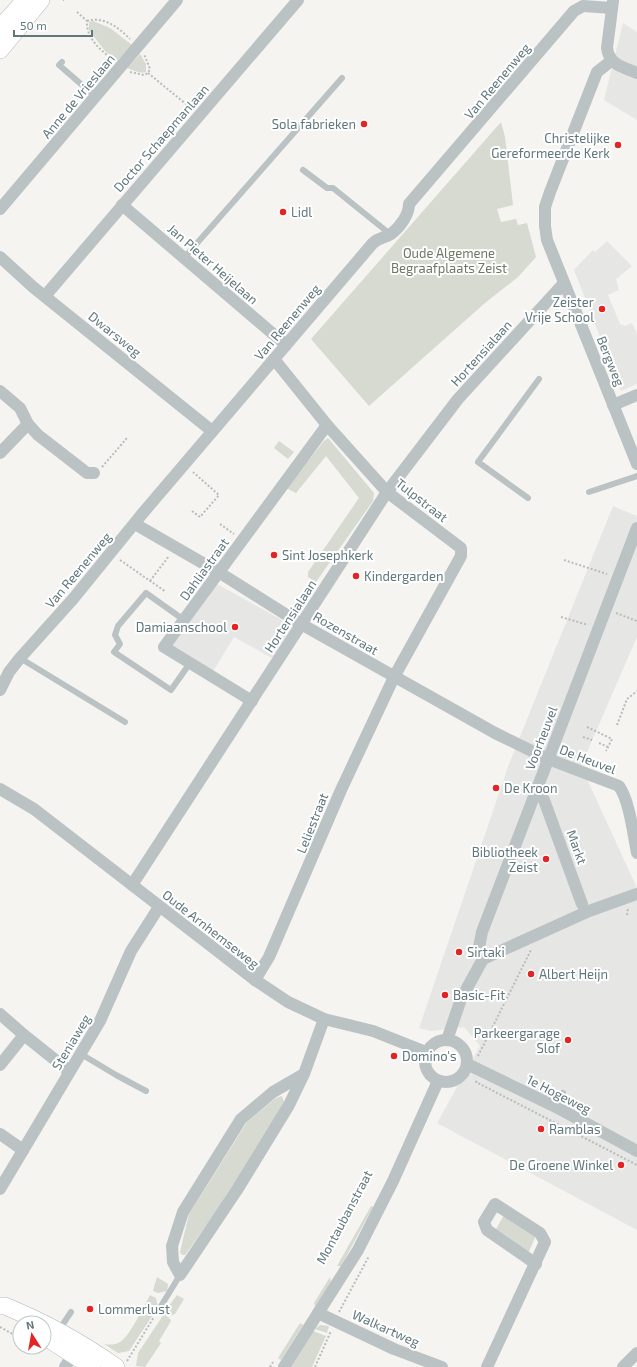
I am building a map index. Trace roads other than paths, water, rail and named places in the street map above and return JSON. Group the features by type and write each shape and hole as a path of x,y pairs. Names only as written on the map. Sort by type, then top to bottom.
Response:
{"main road":[{"path":"0,28 25,0"},
{"path":"0,50 41,0"},
{"path":"0,1306 5,1306 27,1315"},
{"path":"0,1312 12,1319"},
{"path":"52,1333 72,1355 92,1367"},
{"path":"72,1355 120,1365"}],"street":[{"name":"Anne de Vrieslaan","path":"0,209 177,0"},
{"name":"Doctor Schaepmanlaan","path":"45,296 298,0"},
{"path":"613,4 607,48 611,61 637,73"},
{"name":"Van Reenenweg","path":"0,690 4,669 20,658 373,243 380,237 390,234 409,213 409,204 574,11 583,6 613,4"},
{"name":"Bergweg","path":"611,61 597,72 574,126 545,207 545,226 547,240 637,464"},
{"name":"Jan Pieter Heijelaan","path":"122,205 286,345"},
{"name":"Dwarsweg","path":"0,258 212,431"},
{"name":"Hortensialaan","path":"132,885 387,492 458,399 564,283"},
{"name":"Tulpstraat","path":"274,359 327,425 387,492 461,548 461,556 394,677"},
{"path":"0,391 20,408 28,424 38,435 87,474 97,471"},
{"path":"613,405 637,395"},
{"path":"0,453 28,424"},
{"name":"Dahliastraat","path":"252,701 164,647 220,573 327,425"},
{"name":"Rozenstraat","path":"135,524 220,573 301,624 394,677 495,733 548,759"},
{"name":"Voorheuvel","path":"483,959 479,947 482,932 493,901 637,528"},
{"name":"Leliestraat","path":"256,980 269,958 341,790 394,677"},
{"name":"De Heuvel","path":"548,759 619,786 634,814 637,853"},
{"name":"Oude Arnhemseweg","path":"0,789 34,809 256,980 288,1002 324,1019 373,1031 426,1052"},
{"name":"Markt","path":"544,800 582,904"},
{"path":"447,1040 461,998 483,959 513,944 589,911 637,894"},
{"name":"Steniaweg","path":"0,1188 100,1021 131,951 159,906"},
{"path":"0,1014 69,1071"},
{"path":"304,1074 273,1092 241,1119 183,1212 172,1246 173,1262 180,1276 237,1190 289,1105 304,1074 324,1019"},
{"path":"0,1065 24,1035"},
{"path":"447,1040 453,1041 461,1046 466,1056 467,1064 464,1072 456,1079 445,1082 438,1081 427,1076 424,1061 426,1052 435,1043 447,1040"},
{"name":"1e Hogeweg","path":"467,1064 556,1107 637,1150"},
{"name":"Montaubanstraat","path":"279,1364 318,1313 358,1250 377,1214 438,1081"},
{"path":"0,1134 23,1150"},
{"path":"487,1367 536,1264 545,1242 540,1233 495,1204 484,1222 487,1230 536,1264"},
{"name":"Walkartweg","path":"318,1313 360,1331 394,1349 442,1367"},
{"path":"623,1367 637,1352"}],"lane":[{"path":"62,62 59,65 96,97"},
{"path":"184,258 342,78"},
{"path":"303,170 327,188 333,188 390,234"},
{"path":"528,498 478,462 539,378"},
{"path":"589,492 637,476"},
{"path":"184,620 146,593 118,626 115,635 120,644 114,652 171,690 190,663"},
{"path":"20,658 125,722"},
{"path":"81,1054 146,1091"},
{"path":"556,1107 563,1092"},
{"path":"158,1312 180,1276"},
{"path":"52,1333 71,1312"}],"place":[{"name":"Sola fabrieken","path":"364,124"},
{"name":"Christelijke Gereformeerde Kerk","path":"618,145"},
{"name":"Lidl","path":"283,212"},
{"name":"Zeister Vrije School","path":"602,309"},
{"name":"Sint Josephkerk","path":"274,555"},
{"name":"Kindergarden","path":"356,576"},
{"name":"Damiaanschool","path":"235,627"},
{"name":"De Kroon","path":"496,788"},
{"name":"Bibliotheek Zeist","path":"546,859"},
{"name":"Sirtaki","path":"459,952"},
{"name":"Albert Heijn","path":"531,974"},
{"name":"Basic-Fit","path":"445,995"},
{"name":"Parkeergarage Slof","path":"568,1040"},
{"name":"Domino's","path":"394,1056"},
{"name":"Ramblas","path":"541,1129"},
{"name":"De Groene Winkel","path":"621,1165"},
{"name":"Lommerlust","path":"90,1309"}],"park label":[{"name":"Oude Algemene Begraafplaats Zeist","path":"449,260"}]}
